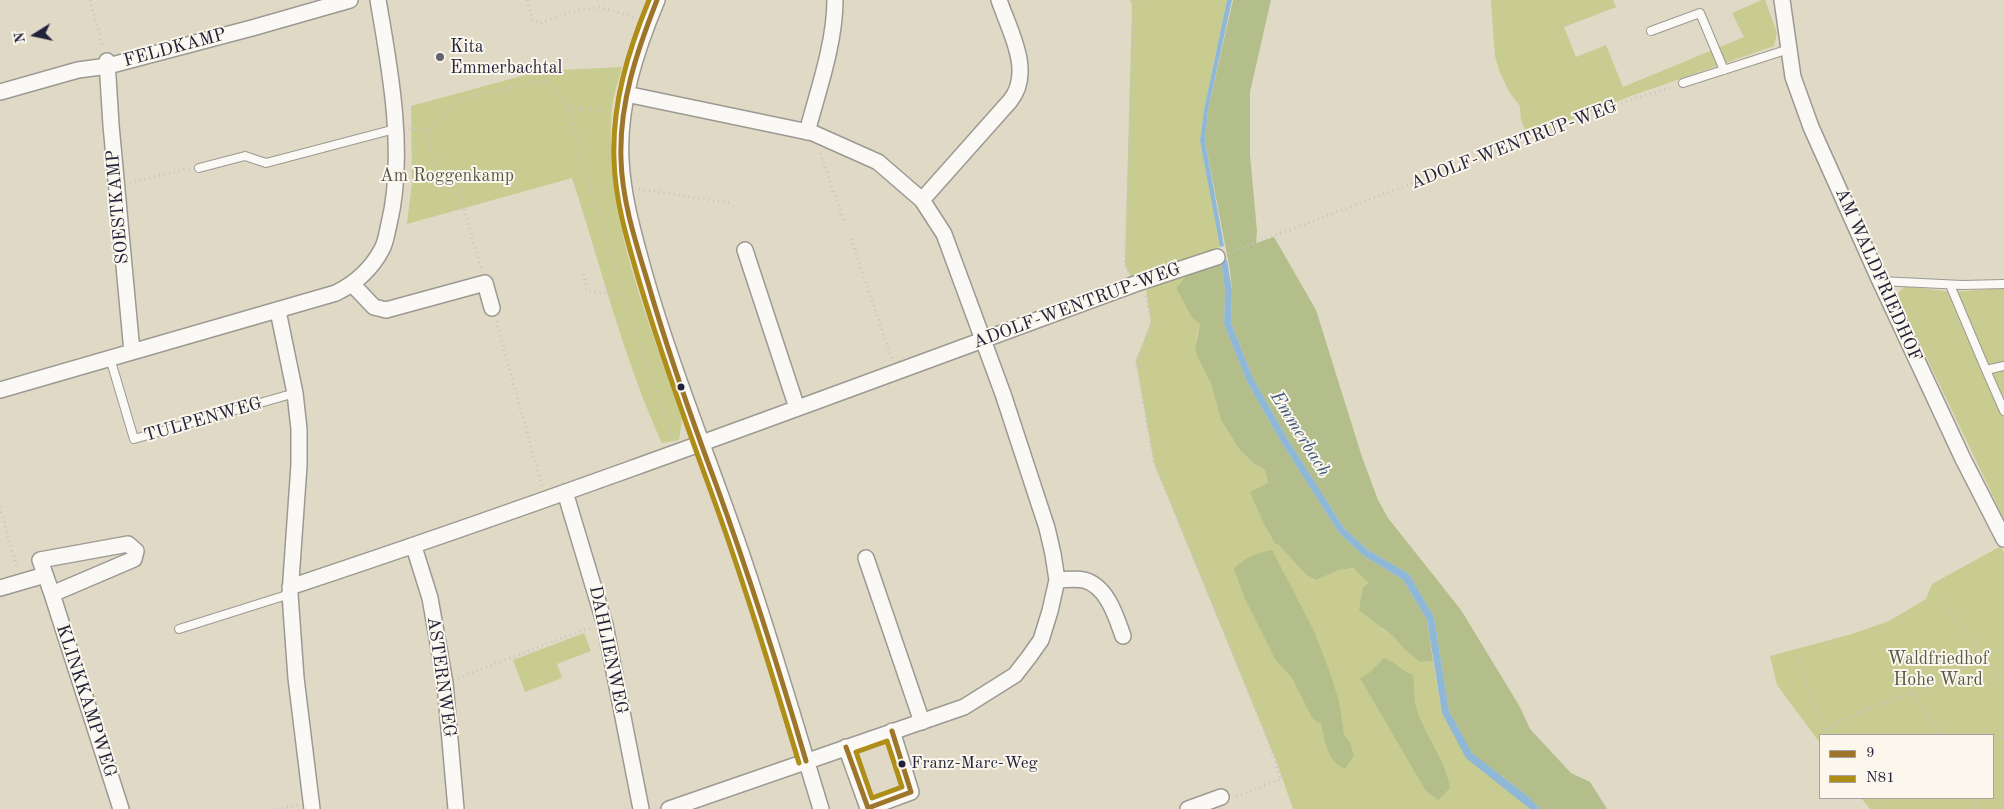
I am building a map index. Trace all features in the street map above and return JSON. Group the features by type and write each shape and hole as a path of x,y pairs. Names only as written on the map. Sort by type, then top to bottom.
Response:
{"street":[{"name":"FELDKAMP","path":"0,92 78,70 252,28 350,0"},
{"path":"0,390 278,311 336,293 353,284 370,266 383,247 392,206 396,169 395,127 390,74 378,0"},
{"path":"657,0 648,22 625,101 621,158 623,187 628,213 654,307 700,443 740,550 773,650 821,809"},
{"path":"810,133 835,16 835,0"},
{"path":"922,200 1010,101 1017,90 1020,70 1019,56 999,0"},
{"name":"AM WALDFRIEDHOF","path":"1782,0 1793,77 1811,127 1963,459 2004,539"},
{"name":"SOESTKAMP","path":"108,64 111,125 132,352"},
{"path":"625,101 810,133 878,162 922,200 944,234 983,340 1035,489 1053,554 1057,580 1041,640 1015,674 964,707 669,809"},
{"path":"745,250 797,408"},
{"name":"ADOLF-WENTRUP-WEG","path":"290,591 545,500 1135,284 1217,257"},
{"path":"353,284 374,306 386,310 485,283 492,308"},
{"path":"278,311 295,393 299,429 299,465 290,591 296,678 312,806"},
{"name":"DAHLIENWEG","path":"566,492 605,625 641,809"},
{"path":"0,588 45,575 40,560 128,544 136,551 134,559 52,594"},
{"name":"ASTERNWEG","path":"414,546 430,598 445,683 456,809"},
{"path":"866,558 922,722"},
{"name":"KLINKKAMPWEG","path":"45,575 121,809"},
{"path":"1057,580 1084,580 1103,592 1115,614 1122,636"},
{"path":"846,747 868,808 911,792 892,731"},
{"path":"1188,809 1221,798"}],"lane":[{"path":"1652,32 1700,13 1724,70"},
{"path":"1683,83 1789,49"},
{"path":"199,168 245,156 266,163 395,127"},
{"path":"1880,281 1950,285 2004,284"},
{"path":"1950,285 2004,411"},
{"name":"TULPENWEG","path":"110,358 134,440 295,393"},
{"path":"1986,370 2004,366"},
{"path":"179,629 290,591"}],"path":[{"path":"90,0 108,64"},
{"path":"527,0 533,21 541,23 570,12 599,6 648,22"},
{"path":"1135,0 1125,265 1135,284 1146,296 1151,315 1152,323 1136,361 1154,463 1221,622 1268,740 1281,779 1231,799 1221,798"},
{"path":"395,127 426,131 463,98 547,80 570,108 582,162 677,452"},
{"name":"ADOLF-WENTRUP-WEG","path":"1242,248 1633,100 1683,83"},
{"path":"570,108 608,110 625,101"},
{"path":"426,131 437,176 461,199 485,283"},
{"path":"810,133 844,224"},
{"path":"117,186 192,167 199,168"},
{"path":"623,187 730,203"},
{"path":"851,240 896,372"},
{"path":"584,274 586,291 624,295"},
{"path":"492,308 545,500"},
{"path":"0,507 21,581"},
{"path":"1941,597 1955,619 2004,682"},
{"path":"445,683 583,630 605,625"},
{"path":"1826,730 1858,712 1912,693 1986,658 2004,647"},
{"path":"1798,658 1806,685 1828,734"},
{"path":"1912,693 1942,734"},
{"path":"1877,799 1885,809"},
{"path":"277,809 312,806"}],"green space":[{"path":"1130,0 1227,0 1204,110 1200,141 1220,247 1131,277 1125,265 1132,4"},
{"path":"1233,0 1271,0 1250,92 1250,155 1257,231 1256,243 1274,237 1316,310 1362,457 1378,500 1388,518 1461,610 1520,707 1530,729 1571,773 1590,782 1607,809 1540,809 1530,798 1472,753 1449,711 1434,617 1409,574 1368,550 1344,528 1287,438 1253,378 1231,323 1232,291 1230,270 1205,141 1208,110"},
{"path":"1491,0 1613,0 1616,7 1564,27 1576,57 1606,45 1623,87 1744,37 1732,13 1762,0 1765,0 1777,33 1774,46 1631,96 1528,136 1521,120 1520,106 1508,90 1495,56"},
{"name":"Am Roggenkamp","path":"622,67 614,96 611,122 611,149 619,219 637,286 682,419 679,440 662,443 624,345 572,178 407,224 412,182 411,106 540,71"},
{"path":"1221,261 1225,291 1224,324 1247,382 1281,442 1339,533 1364,556 1403,580 1427,620 1433,661 1420,662 1404,649 1395,638 1359,610 1363,587 1369,583 1353,568 1339,570 1316,580 1306,575 1279,545 1275,544 1264,524 1250,492 1268,483 1265,470 1253,463 1239,449 1221,420 1211,384 1195,348 1200,324 1192,318 1176,288 1189,273"},
{"path":"1189,274 1176,288 1192,318 1200,324 1196,339 1221,420 1239,449 1253,463 1265,470 1268,483 1264,524 1275,544 1279,545 1306,575 1315,580 1339,570 1353,568 1370,583 1382,629 1395,638 1404,649 1420,662 1433,661 1442,713 1530,809 1293,809 1277,763 1154,463 1136,361 1151,322 1146,291 1154,285"},
{"path":"1905,286 1953,292 2004,288 2004,519 1899,300 1898,293"},
{"name":"Waldfriedhof Hohe Ward","path":"2001,546 2004,553 2004,809 1870,809 1862,799 1994,799 1994,734 1819,734 1819,742 1777,685 1770,656 1852,634 1889,621 1926,599 1932,584"},
{"path":"1272,550 1313,629 1329,670 1339,701 1344,735 1350,742 1354,756 1345,769 1330,756 1321,724 1313,719 1292,678 1275,659 1245,599 1234,569 1251,556"},
{"path":"584,633 591,651 557,664 562,678 525,692 513,660"},
{"path":"1384,658 1413,675 1415,703 1418,714 1443,766 1450,788 1438,800 1426,791 1360,678 1369,673"}],"water":[{"path":"1227,0 1232,0 1208,110 1205,141 1224,246 1220,247 1200,141 1204,110"},
{"path":"1227,260 1232,291 1231,323 1253,378 1287,438 1344,528 1368,550 1409,574 1434,617 1449,711 1472,753 1530,798 1540,809 1530,809 1466,758 1442,713 1427,620 1403,580 1364,556 1339,533 1281,442 1247,382 1224,324 1225,291 1221,261"}],"transit line":[{"name":"N81","path":"649,0 628,58 616,118 614,159 620,207 631,253 656,336 734,557 799,763"},
{"name":"9","path":"657,0 636,58 623,118 621,138 622,175 630,222 689,411 753,589 806,761"},
{"name":"9","path":"846,747 868,808 911,792 892,731"},
{"name":"N81","path":"887,741 902,787 872,798 856,752 887,741"}],"place":[{"name":"Kita Emmerbachtal","path":"440,57"},
{"name":"Franz-Marc-Weg","path":"902,764"}],"water label":[{"name":"Emmerbach","path":"1300,434"}]}
